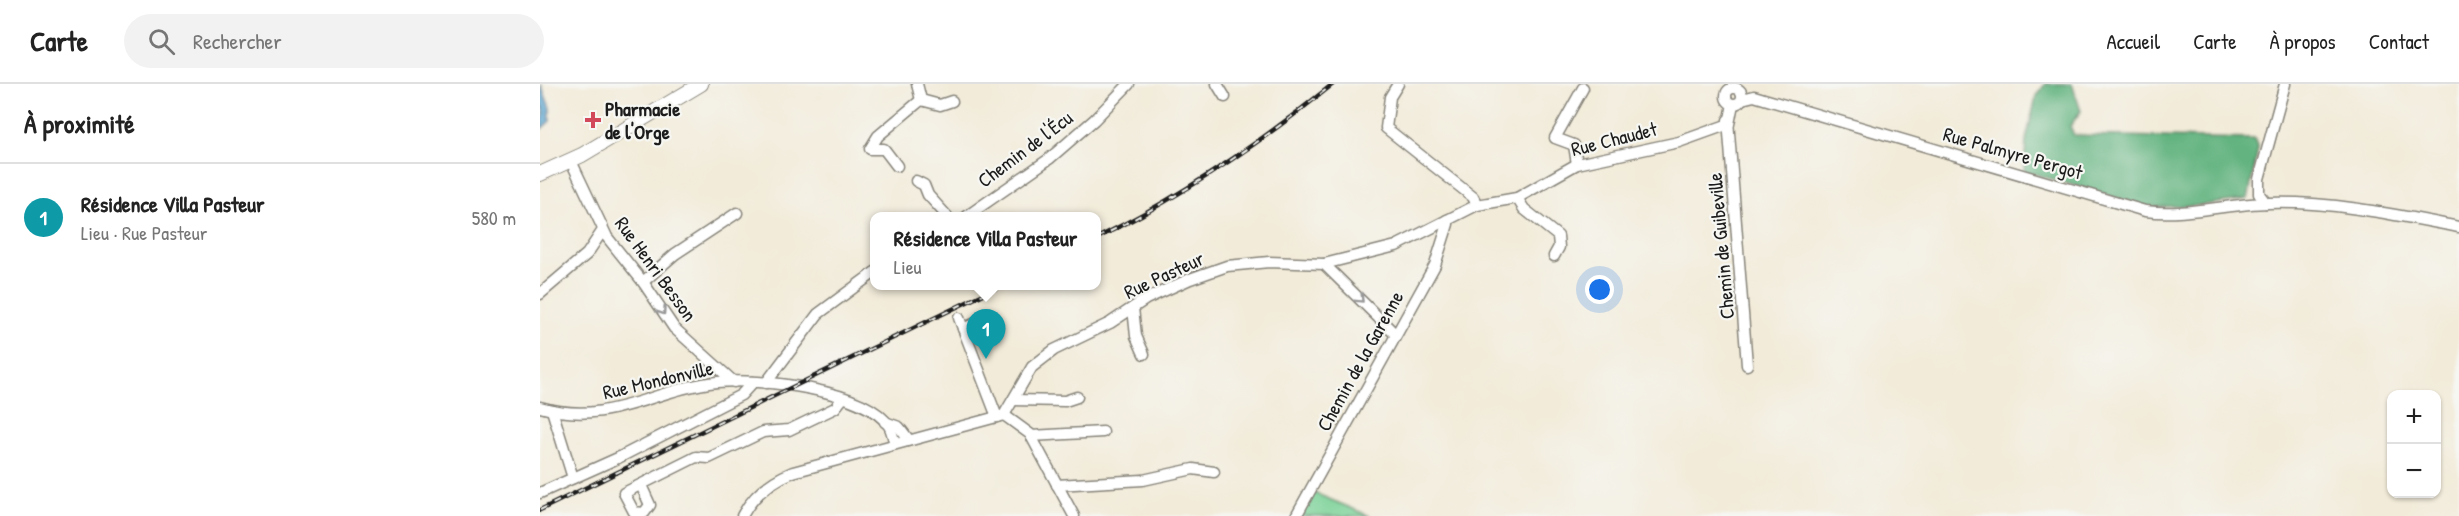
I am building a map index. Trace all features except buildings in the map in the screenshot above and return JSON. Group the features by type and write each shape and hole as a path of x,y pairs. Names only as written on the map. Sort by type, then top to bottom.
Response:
{"main road":[{"path":"540,174 571,161 701,84"}],"street":[{"path":"917,84 921,100"},
{"name":"Chemin de l'Écu","path":"973,212 1048,159 1094,120 1129,84"},
{"path":"1217,84 1225,96"},
{"path":"1398,84 1390,97 1386,128 1473,197 1477,205"},
{"path":"2266,203 2259,194 2259,179 2285,84"},
{"path":"1577,164 1574,145 1555,138 1583,88"},
{"path":"1729,124 1734,94"},
{"name":"Rue Palmyre Pergot","path":"1734,94 1754,96 2145,211 2188,212 2266,203 2322,205 2459,227"},
{"path":"921,100 940,105 952,101"},
{"path":"897,166 884,149 870,148 878,136 921,100"},
{"name":"Rue Chaudet","path":"1477,205 1517,198 1577,164 1679,142 1729,124"},
{"name":"Chemin de Guibeville","path":"1729,124 1747,365"},
{"name":"Rue Henri Besson","path":"571,161 603,230 643,282 674,328 734,382"},
{"path":"916,181 924,185 928,195 943,212"},
{"path":"1517,198 1524,209 1558,236 1559,247 1554,256"},
{"name":"Rue Pasteur","path":"1001,416 1032,367 1054,350 1110,323 1132,308 1190,279 1227,266 1269,262 1324,264 1396,246 1477,205"},
{"path":"643,282 675,255 737,213"},
{"name":"Chemin de la Garenne","path":"1296,516 1435,265 1448,224 1446,220"},
{"path":"540,294 587,254 603,230"},
{"path":"1324,264 1395,334"},
{"path":"766,383 818,314 870,276"},
{"path":"1132,308 1136,336 1144,354"},
{"path":"959,318 1001,416 1031,436 1074,516"},
{"path":"963,329 978,322"},
{"name":"Rue Mondonville","path":"540,407 576,414 604,412 701,385 734,382 766,383 801,387 843,398 862,406 898,428 909,440"},
{"path":"540,493 741,395 753,382"},
{"path":"1013,400 1065,401 1077,397"},
{"path":"641,485 696,457 709,458 763,432 789,430 835,408 843,398"},
{"path":"552,410 573,478"},
{"path":"742,516 760,492 783,476 1001,416"},
{"path":"885,422 890,427 895,444"},
{"path":"1031,436 1103,432"},
{"path":"1057,485 1143,480 1193,469 1214,472"}],"green space":[{"path":"2045,84 2072,84 2081,111 2070,126 2074,135 2254,139 2258,149 2248,199 2196,206 2147,207 2024,171 2026,140 2036,97"},
{"path":"1312,492 1370,516 1297,516"}],"water":[{"path":"541,84 550,108 550,121 540,130 544,113 540,99"}],"railway":[{"path":"1101,236 1190,187 1248,148 1333,84"},
{"path":"540,510 992,290"}],"place":[{"name":"Pharmacie de l'Orge","path":"593,120"},
{"name":"Résidence Villa Pasteur","path":"986,359"}]}
